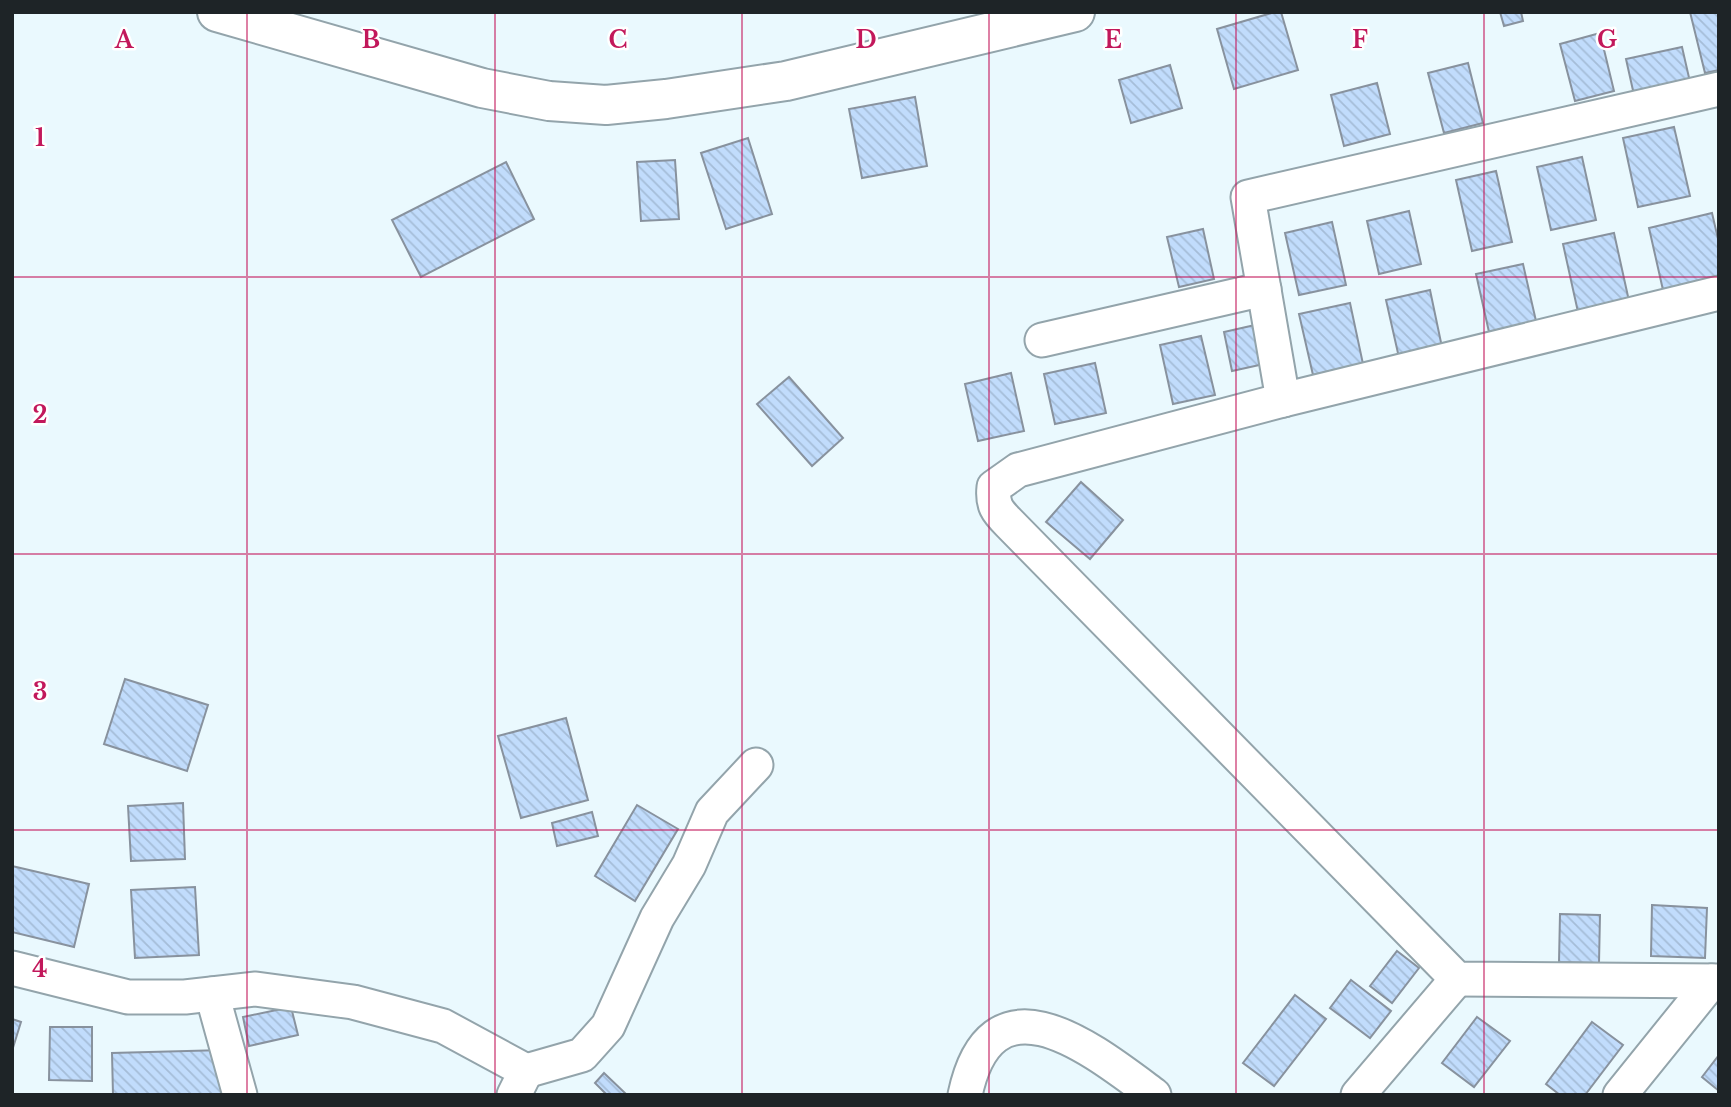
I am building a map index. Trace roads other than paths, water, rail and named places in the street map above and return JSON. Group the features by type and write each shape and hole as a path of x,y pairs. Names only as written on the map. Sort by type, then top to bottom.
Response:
{"street":[{"path":"217,12 276,21 482,88 548,101 606,105 666,99 786,80 1075,12"},
{"path":"1283,400 1248,197 1719,89"},
{"path":"1042,340 1264,289"},
{"path":"1715,981 1457,979 1009,523 996,509 992,499 994,487 1018,470 1283,400 1719,293"},
{"path":"12,968 128,997 212,994 256,989 353,1002 443,1026 520,1083 582,1055 608,1026 657,918 690,865 712,812 756,765"},
{"path":"1358,1095 1457,979"},
{"path":"1619,1095 1715,981"},
{"path":"212,994 240,1095"},
{"path":"965,1095 971,1065 990,1040 1019,1027 1058,1031 1104,1058 1154,1095"}]}
